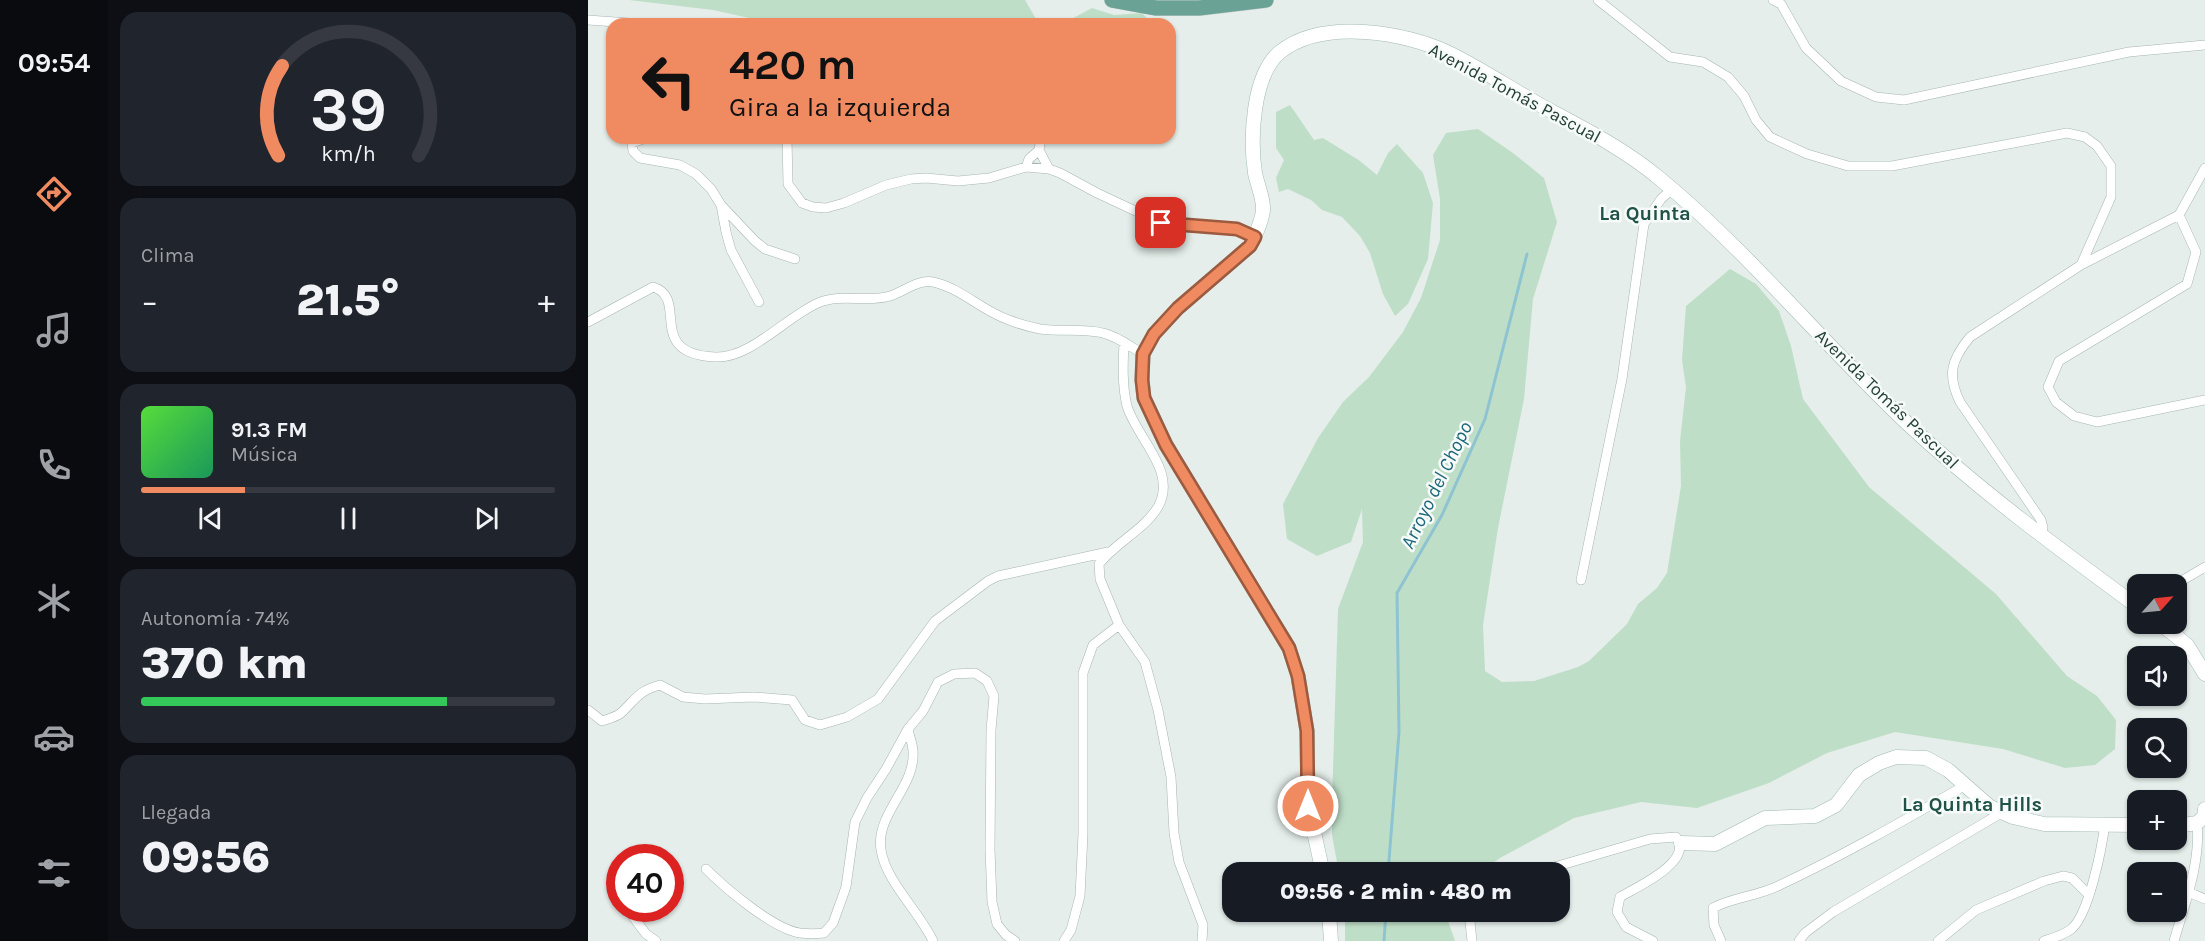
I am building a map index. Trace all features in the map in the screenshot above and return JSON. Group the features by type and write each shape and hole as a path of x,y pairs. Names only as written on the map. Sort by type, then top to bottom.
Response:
{"main road":[{"path":"1112,0 1156,8 1199,8 1266,0"}],"street":[{"path":"1598,0 1670,57 1703,62 1728,77 1744,96 1756,120 1770,137 1808,154 1848,166 1892,166 2067,134 2085,137 2097,146 2111,166 2111,197 2081,264"},
{"path":"1773,0 1782,4 1806,48 1841,81 1876,97 1904,100 2129,52 2205,45"},
{"path":"588,20 606,21"},
{"name":"Avenida Tomás Pascual","path":"1143,354 1154,334 1178,308 1250,246 1255,237 1263,208 1252,152 1256,99 1267,69 1278,54 1296,42 1331,32 1369,33 1414,40 1450,54 1622,149 1672,189 1721,233 1830,348 1909,425 1985,491 2127,599"},
{"path":"632,144 633,151 640,158 680,165 696,174 711,189 721,205 765,249 795,259"},
{"path":"787,144 788,184 802,202 813,207 826,208 844,203 886,185 911,179 958,181 989,178 1026,167 1049,169 1161,223 1237,229 1255,237"},
{"path":"1040,144 1039,150 1049,169"},
{"path":"1026,167 1029,159 1039,150"},
{"path":"2041,535 2042,520 1960,402 1953,387 1952,369 1959,351 1970,337 2081,264 2179,215 2205,168"},
{"path":"1581,580 1622,379 1644,224 1660,199 1672,189"},
{"path":"721,205 732,250 759,302"},
{"path":"2179,215 2196,252 2187,284 2059,361 2048,387 2056,402 2074,416 2097,422 2205,400"},
{"path":"588,322 653,287 666,295 670,308 670,330 679,346 693,354 717,357 735,354 752,347 798,314 821,302 888,297 916,284 930,281 952,289 1007,320 1040,329 1104,333 1143,354 1144,398 1166,445 1289,648 1298,676 1307,731 1308,806 1321,862"},
{"path":"1124,342 1123,382 1128,409 1161,470 1164,490 1158,507 1143,526 1108,552 1099,564 1100,579 1119,625 1144,662 1158,710 1171,777 1174,832 1179,862 1203,925 1202,941"},
{"path":"588,710 602,721 620,714 646,689 660,685 683,697 705,699 754,697 792,700 805,720 820,725 847,717 878,699 935,621 988,581 998,576 1108,552"},
{"path":"2187,578 2205,567"},
{"path":"1064,941 1071,930 1080,896 1083,834 1083,673 1093,645 1119,625"},
{"path":"2173,634 2187,645 2205,674"},
{"path":"706,869 725,887 780,926 798,933 824,933 833,923 846,887 855,822 859,812 908,729 923,711 938,682 954,674 975,673 987,681 994,696 991,742 992,902 997,924 1006,935 1015,941"},
{"path":"908,729 913,752 911,769 882,831 881,850 891,875 933,941"},
{"path":"1681,843 1715,844 1765,818 1815,816 1836,806 1859,775 1879,763 1896,757 1926,758 1948,770 1990,807 2013,817 2044,824 2127,825"},
{"path":"1721,941 1714,925 1713,908 1722,903 1741,900 1774,889 1821,866 1964,786"},
{"path":"2187,824 2198,823 2204,817 2205,809"},
{"path":"1799,941 1805,933 1833,912 2003,812"},
{"path":"2174,941 2199,843 2198,823"},
{"path":"2044,941 2071,930 2079,921 2101,852 2105,824"},
{"path":"1570,862 1650,839 1676,837 1681,843 1681,849 1670,867 1620,897 1617,912 1626,927 1653,941"},
{"path":"1938,941 1976,910 2063,876 2072,878 2088,894"},
{"path":"2188,892 2205,899"},
{"path":"637,922 646,934 656,941"},
{"path":"1330,922 1331,941"},
{"path":"1470,922 1472,941"}],"green space":[{"path":"629,0 1025,0 1036,18 749,18 713,10"},
{"path":"1092,8 1114,15 1142,13 1147,18 1073,18"},
{"path":"1290,105 1314,140 1323,138 1360,161 1377,175 1388,153 1397,144 1423,173 1433,203 1428,259 1408,304 1395,316 1383,294 1370,253 1360,236 1342,217 1322,210 1311,200 1288,189 1279,192 1276,178 1284,160 1276,148 1276,112"},
{"path":"1478,129 1513,153 1544,178 1557,222 1533,299 1524,399 1498,528 1483,625 1485,671 1502,682 1534,681 1578,667 1589,661 1627,624 1638,604 1657,588 1667,573 1681,486 1680,441 1686,387 1682,360 1686,306 1730,269 1756,284 1779,311 1791,346 1803,399 1869,487 1996,594 2067,676 2097,696 2116,720 2115,749 2095,765 2065,768 2003,749 1895,732 1827,753 1769,783 1697,808 1641,802 1574,818 1494,862 1337,862 1332,835 1332,803 1338,609 1363,542 1362,509 1351,542 1317,556 1287,539 1283,504 1318,438 1343,402 1369,377 1403,332 1421,298 1440,240 1440,199 1433,155 1446,133"},
{"path":"1345,922 1448,922 1455,941 1345,941"}],"waterway":[{"name":"Arroyo del Chopo","path":"1389,862 1399,732 1397,593 1442,515 1485,419 1527,254"},
{"name":"Arroyo del Chopo","path":"1384,941 1385,922"}],"district":[{"name":"La Quinta","path":"1645,213"},
{"name":"La Quinta Hills","path":"1972,804"}],"route":[{"path":"1161,223 1237,229 1255,237 1250,246 1178,308 1154,334 1143,354 1142,380 1144,398 1166,445 1289,648 1298,676 1307,731 1308,806"}]}
